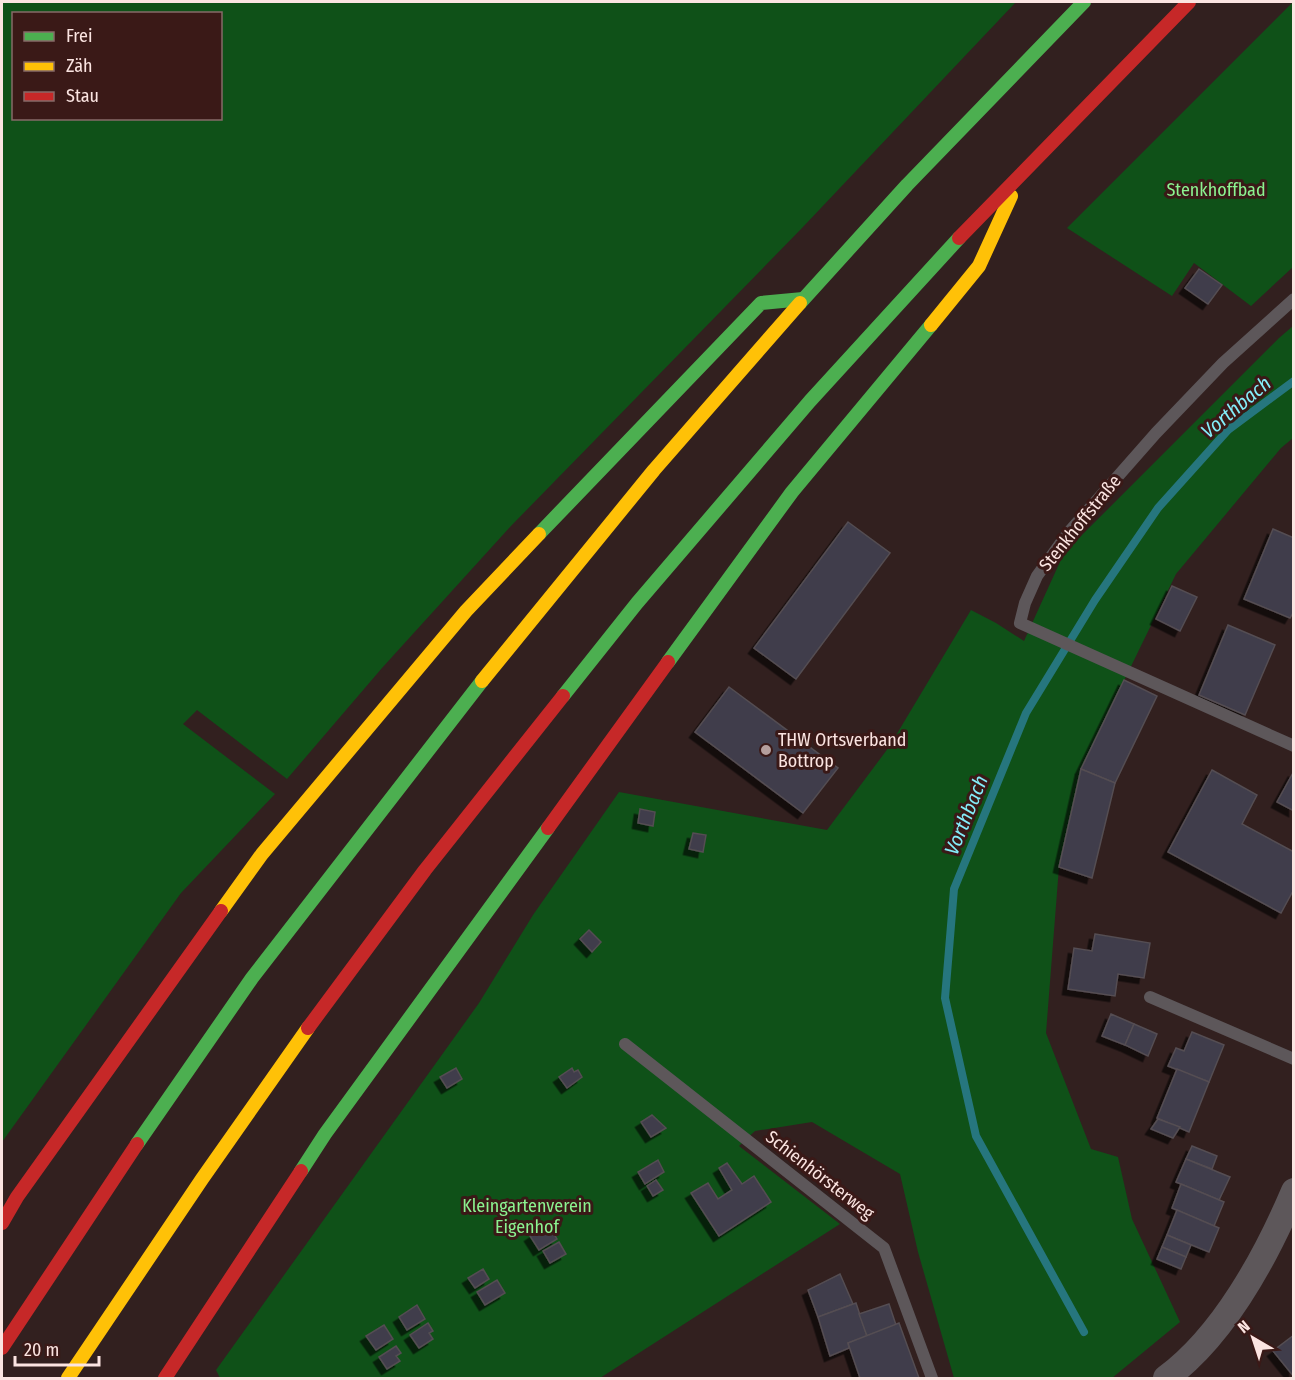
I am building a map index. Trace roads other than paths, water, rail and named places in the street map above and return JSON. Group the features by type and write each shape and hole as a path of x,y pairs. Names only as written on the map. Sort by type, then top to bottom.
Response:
{"highway":[{"path":"2,1348 231,1009 478,685 627,503 803,299 992,93 1084,2"},
{"path":"68,1378 202,1179 333,992 425,870 667,568 810,401 948,250 1190,2"},
{"path":"165,1378 325,1134 792,492 979,266 1022,172"},
{"path":"2,1223 17,1197 262,854 466,611 762,303 803,299"},
{"path":"2,1210 17,1197"}],"street":[{"path":"1177,1375 1230,1312 1283,1217 1293,1191"}],"lane":[{"name":"Stenkhoffstraße","path":"1293,299 1223,363 1156,433 1068,533 1037,576 1025,603 1020,623 1293,746"},
{"path":"1150,997 1293,1059"},
{"name":"Schienhörsterweg","path":"625,1044 884,1248 932,1378"}],"waterway":[{"name":"Vorthbach","path":"1084,1332 976,1136 945,998 954,889 1026,713 1095,600 1158,508 1228,430 1294,381"}],"place":[{"name":"THW Ortsverband Bottrop","path":"766,750"}],"park label":[{"name":"Stenkhoffbad","path":"1216,190"},
{"name":"Kleingartenverein Eigenhof","path":"527,1216"}]}
